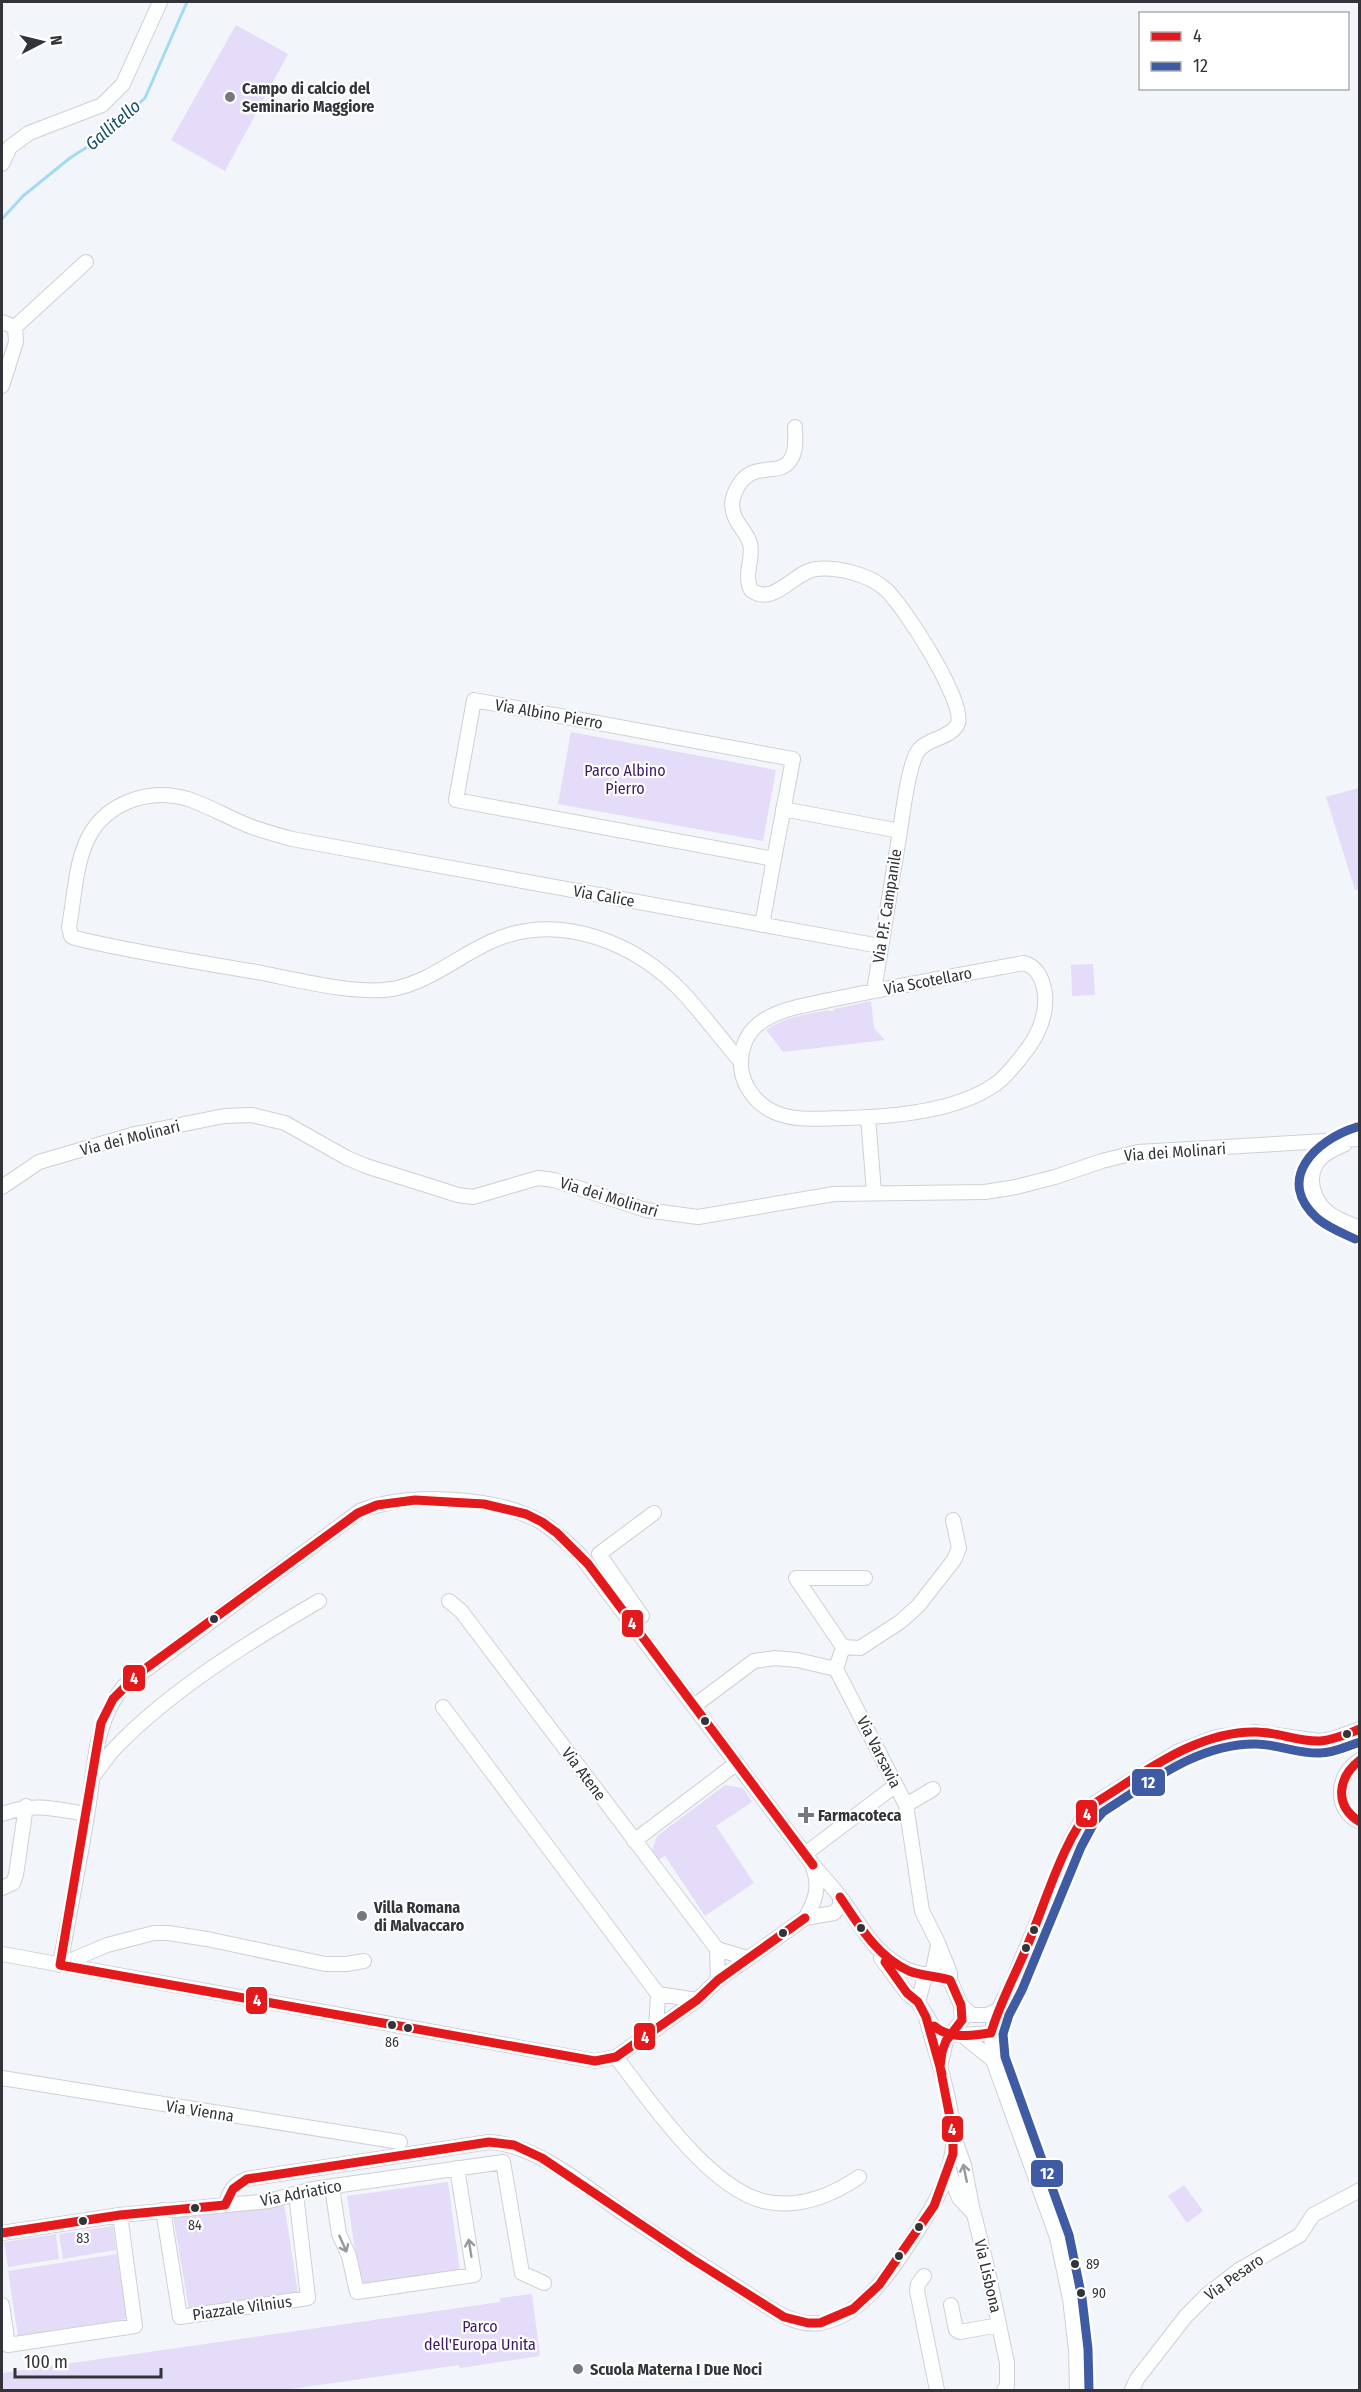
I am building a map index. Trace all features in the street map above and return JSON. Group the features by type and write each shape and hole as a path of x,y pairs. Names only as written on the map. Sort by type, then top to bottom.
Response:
{"street":[{"path":"2,164 9,147 29,133 102,105 123,84 160,2"},
{"path":"2,386 16,342 8,325 86,262"},
{"path":"795,427 794,452 790,462 782,468 748,474 740,483 733,499 735,521 750,544 748,577 751,590 756,594 776,592 798,576 816,569 855,574 877,583 901,608 950,687 958,711 958,722 954,729 927,742 915,757 900,831"},
{"name":"Via Albino Pierro","path":"474,700 793,759 783,809 774,859 456,800 474,700"},
{"name":"Via Calice","path":"741,1062 685,995 645,960 606,939 576,932 546,929 522,932 491,941 432,975 392,989 333,986 75,938 70,932 80,860 89,837 105,816 120,804 151,795 186,798 267,833 880,946"},
{"name":"Via P.F. Campanile","path":"783,809 900,831 874,991"},
{"path":"762,925 774,859"},
{"name":"Via Scotellaro","path":"1024,963 1038,971 1044,988 1046,1008 1030,1047 995,1085 971,1098 943,1106 868,1118 803,1119 772,1111 751,1094 743,1077 741,1062 745,1039 759,1023 780,1011 874,991 1024,963"},
{"name":"Via dei Molinari","path":"2,1186 39,1162 124,1137 224,1116 252,1115 285,1123 346,1158 366,1166 458,1195 473,1197 538,1178 554,1180 646,1210 698,1217 720,1215 807,1197 874,1192 985,1192 1055,1177 1138,1152 1354,1140"},
{"path":"868,1118 874,1192"},
{"path":"1354,1140 1321,1157 1314,1168 1312,1187 1316,1198 1333,1216 1359,1228"},
{"path":"60,1965 101,1723 113,1699 124,1686 348,1519 376,1505 422,1500 454,1501 487,1504 527,1515 543,1523 580,1555 809,1860 858,1921 900,1984 918,2002 936,2030 944,2034 957,2035 991,2033"},
{"path":"633,1623 642,1616 598,1554 654,1513"},
{"path":"843,1647 860,1648 900,1622 918,1606 954,1560 959,1548 953,1520"},
{"path":"843,1647 796,1578 865,1578"},
{"path":"92,1778 115,1748 174,1697 273,1627 319,1601"},
{"name":"Via Atene","path":"449,1601 461,1611 717,1949"},
{"path":"694,1706 754,1661 775,1658 796,1659 836,1669 843,1647"},
{"name":"Via Varsavia","path":"836,1669 906,1805 922,1911 938,1943 961,2005"},
{"path":"443,1707 658,1994 656,2029"},
{"path":"1077,2391 1076,2350 1070,2299 1057,2237 993,2060 991,2033 1070,1842 1084,1814 1095,1803 1177,1752 1216,1737 1256,1732 1319,1741 1332,1739 1359,1729"},
{"path":"1359,1760 1344,1775 1340,1786 1341,1800 1347,1811 1359,1822"},
{"path":"634,1841 737,1763"},
{"path":"809,1860 896,1785"},
{"path":"906,1805 933,1789"},
{"path":"2,1814 26,1806 87,1814"},
{"path":"2,1888 13,1882 16,1875 26,1806"},
{"path":"2,1954 595,2061 616,2057 697,2000 717,1980 805,1917 813,1905 818,1885 809,1860"},
{"path":"816,1894 829,1913 858,1921"},
{"path":"805,1917 829,1913 840,1906 840,1897"},
{"path":"60,1965 107,1945 154,1933 207,1939 325,1964 364,1961"},
{"path":"918,2002 925,1976 933,1970 938,1943"},
{"path":"873,1946 895,1963 925,1976 940,1976 950,1980"},
{"path":"717,1980 717,1949 747,1958"},
{"path":"658,1994 697,2000"},
{"path":"961,2005 991,2033"},
{"path":"940,2067 946,2041 957,2035 962,2020 961,2005"},
{"path":"972,2015 987,2015 999,2010"},
{"path":"225,2205 230,2190 237,2182 247,2179 500,2142 514,2145 542,2158 692,2259 784,2317 808,2323 820,2323 853,2309 870,2293 900,2257 934,2206 948,2168 952,2154 953,2133 940,2067 926,2017"},
{"path":"957,2035 993,2060"},
{"path":"616,2057 667,2124 707,2166 752,2196 776,2202 806,2201 833,2193 859,2177"},
{"name":"Via Vienna","path":"2,2078 400,2142"},
{"name":"Via Lisbona","path":"953,2133 964,2165 1007,2363 1007,2385 1004,2391"},
{"name":"Via Adriatico","path":"2,2233 120,2215 269,2201 332,2187 503,2162 522,2273 544,2283"},
{"path":"332,2187 339,2234 349,2256 357,2292 474,2275 458,2168"},
{"path":"948,2168 959,2198 974,2214"},
{"name":"Via Pesaro","path":"1132,2391 1137,2379 1186,2316 1209,2293 1239,2270 1300,2235 1313,2215 1359,2190"},
{"name":"Piazzale Vilnius","path":"163,2210 180,2317 308,2298 296,2194"},
{"path":"934,2206 959,2198"},
{"path":"2,2305 8,2345 135,2325 120,2215"},
{"path":"924,2276 918,2284 917,2291 937,2391"},
{"path":"951,2305 956,2331 999,2325"}],"green space":[{"name":"Campo di calcio del Seminario Maggiore","path":"236,25 288,54 225,171 171,140"},
{"name":"Parco Albino Pierro","path":"571,732 776,770 763,841 558,804"},
{"path":"1359,788 1360,889 1355,890 1326,797"},
{"path":"1093,964 1095,995 1072,996 1071,965"},
{"path":"871,1001 874,1028 885,1040 783,1052 766,1030 796,1017 834,1011 834,1009"},
{"path":"725,1785 743,1788 752,1802 716,1826 754,1883 705,1916 665,1856 658,1860 652,1850 657,1836"},
{"path":"448,2182 460,2271 360,2285 347,2196"},
{"path":"1184,2185 1203,2211 1187,2223 1168,2196"},
{"path":"284,2203 298,2293 189,2310 173,2216"},
{"path":"113,2226 116,2250 63,2259 59,2234"},
{"path":"56,2234 59,2259 8,2267 4,2242"},
{"path":"117,2254 127,2319 18,2336 8,2271"},
{"name":"Parco dell'Europa Unita","path":"532,2294 540,2356 284,2390 2,2390 2,2373 500,2302 500,2298"}],"waterway":[{"name":"Gallitello","path":"2,219 23,196 70,158 101,138 145,98 187,2"}],"transit line":[{"name":"12","path":"1355,1239 1318,1219 1305,1204 1300,1190 1300,1176 1305,1163 1327,1141 1357,1127"},
{"name":"4","path":"60,1965 101,1723 113,1699 138,1674 358,1513 377,1505 415,1500 484,1504 526,1514 557,1533 588,1564 813,1865"},
{"name":"4","path":"934,2026 954,2035 991,2033 1065,1851 1074,1833 1095,1803 1171,1756 1212,1738 1256,1732 1320,1741 1360,1729"},
{"name":"12","path":"1089,2390 1088,2349 1082,2298 1069,2235 1005,2057 1003,2034 1009,2015 1022,1990 1081,1847 1095,1821 1103,1812 1156,1777 1194,1757 1214,1750 1235,1745 1256,1744 1325,1753 1360,1742"},
{"name":"4","path":"1360,1760 1347,1775 1342,1792 1346,1808 1360,1822"},
{"name":"4","path":"225,2205 233,2189 247,2179 489,2142 514,2145 542,2158 692,2259 784,2317 808,2323 820,2323 853,2309 879,2285 934,2206 953,2154 953,2133 940,2067 942,2052 946,2041 962,2020 961,2005 950,1980 909,1971 887,1957 862,1929 840,1897"},
{"name":"4","path":"60,1965 595,2061 616,2057 697,2000 718,1980 805,1918"},
{"name":"4","path":"885,1962 907,1993 918,2002 926,2017 942,2074"},
{"name":"4","path":"2,2233 120,2215 225,2205"}],"place":[{"name":"Campo di calcio del Seminario Maggiore","path":"230,97"},
{"name":"Farmacoteca","path":"806,1815"},
{"name":"Villa Romana di Malvaccaro","path":"362,1916"},
{"name":"86","path":"392,2025"},
{"name":"84","path":"195,2208"},
{"name":"83","path":"83,2221"},
{"name":"89","path":"1075,2264"},
{"name":"90","path":"1081,2293"},
{"name":"Scuola Materna I Due Noci","path":"578,2369"}]}
